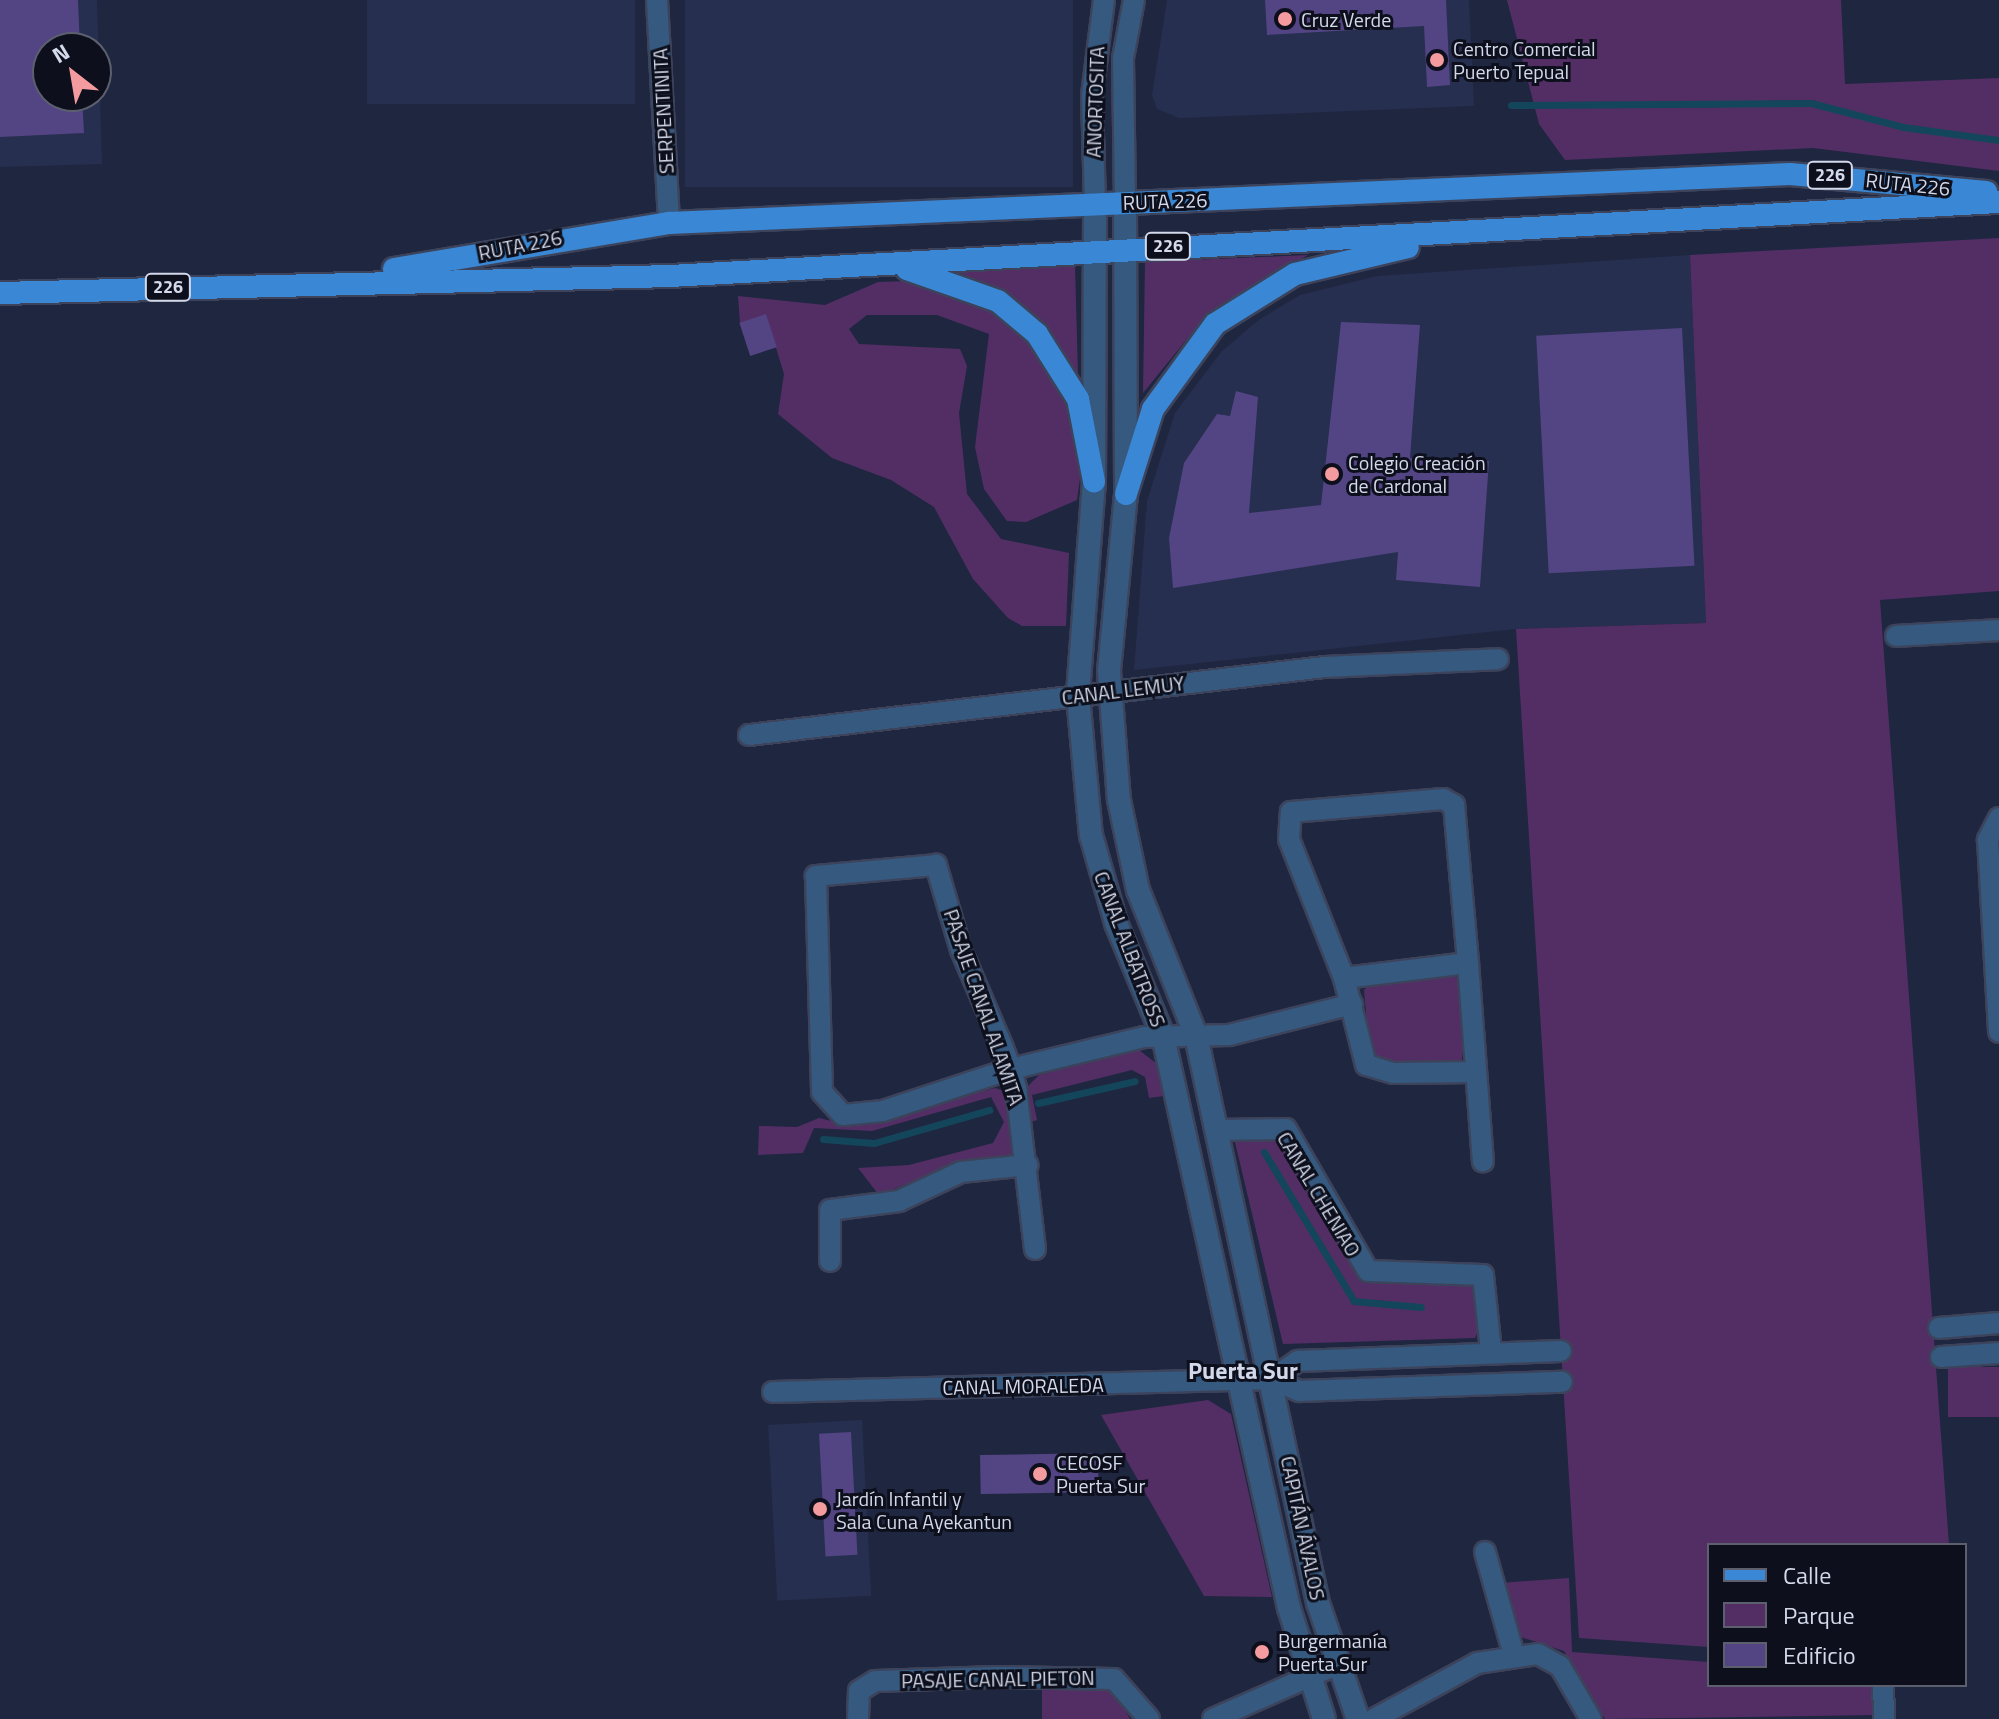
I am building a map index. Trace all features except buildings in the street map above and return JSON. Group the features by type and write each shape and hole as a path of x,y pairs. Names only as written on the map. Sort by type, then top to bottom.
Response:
{"main road":[{"name":"RUTA 226","path":"336,281 669,223 1790,174 1999,194"},
{"name":"RUTA 226","path":"0,293 866,264 1098,261 1470,233 1999,202"},
{"path":"1126,494 1141,436 1167,382 1233,310 1311,268 1470,233"},
{"path":"866,264 952,280 1029,325 1078,399 1094,481"}],"street":[{"name":"SERPENTINITA","path":"657,0 669,223"},
{"name":"ANORTOSITA","path":"1095,204 1093,81 1104,0"},
{"name":"ANORTOSITA","path":"1125,202 1121,95 1134,0"},
{"path":"1125,202 1129,259"},
{"path":"1095,204 1098,261"},
{"name":"CANAL ALBATROSS","path":"1129,259 1126,494 1110,691 1128,852 1196,1036 1272,1379"},
{"name":"CANAL ALBATROSS","path":"1098,261 1094,481 1078,696 1098,866 1163,1036 1239,1381"},
{"path":"1896,636 1999,630"},
{"name":"CANAL LEMUY","path":"749,735 1324,667 1498,659"},
{"path":"1476,1072 1373,1071 1364,1061 1344,978 1289,839 1285,820 1295,810 1452,801 1468,963 1483,1161"},
{"path":"1999,818 1988,840 1999,1032"},
{"name":"PASAJE CANAL ALAMITA","path":"1011,1069 883,1111 836,1113 822,1092 816,876 934,862 1011,1069 1028,1165 1035,1249"},
{"path":"1344,978 1468,963"},
{"path":"1011,1069 1163,1036 1196,1036 1352,1004"},
{"name":"CANAL CHENIAO","path":"1218,1130 1286,1129 1368,1271 1483,1275 1491,1351"},
{"path":"830,1261 830,1210 899,1201 948,1174 1028,1165"},
{"path":"1939,1328 1999,1323"},
{"name":"CANAL MORALEDA","path":"1272,1379 1298,1361 1491,1351 1561,1351"},
{"path":"1941,1357 1999,1353"},
{"name":"CANAL MORALEDA","path":"773,1392 1272,1379 1299,1391 1562,1382"},
{"name":"CAPITÁN ÁVALOS","path":"1272,1379 1336,1665 1358,1719"},
{"name":"CAPITÁN ÁVALOS","path":"1239,1381 1307,1677 1324,1719"},
{"path":"1485,1552 1514,1655"},
{"path":"1374,1719 1463,1669 1514,1655 1555,1660 1591,1719"},
{"path":"1213,1719 1336,1665"},
{"name":"PASAJE CANAL PIETON","path":"858,1719 859,1691 875,1681 1043,1677 1114,1679 1149,1719"},
{"path":"1883,1687 1884,1719"}],"shaded area":[{"path":"0,0 97,0 98,32 32,32 32,112 100,112 102,164 0,167"},
{"path":"367,0 635,0 635,104 367,104"},
{"path":"685,0 1073,0 1073,187 685,187"},
{"path":"1167,0 1469,0 1474,106 1179,118 1157,109 1152,95"},
{"path":"1690,255 1706,623 1516,629 1134,670 1147,501 1175,413 1222,351 1260,319 1300,295 1377,276"},
{"name":"Jardín Infantil y Sala Cuna Ayekantun","path":"862,1420 871,1596 777,1601 768,1425"}],"green space":[{"path":"1507,0 1841,0 1845,84 1999,78 1999,171 1813,148 1565,160 1539,124"},
{"path":"1999,238 1999,591 1880,600 1949,1543 1707,1543 1707,1647 1579,1638 1516,629 1706,623 1690,255"},
{"path":"1308,255 1209,312 1143,393 1145,262"},
{"path":"1075,265 1078,375 1032,313 956,271"},
{"path":"910,281 969,294 1026,332 1070,399 1082,464 1077,500 1026,522 1007,521 984,489 975,447 989,334 937,315 867,315 849,329 859,344 960,349 967,366 959,413 967,494 1001,539 1069,553 1066,626 1022,626 1008,618 973,579 934,507 891,480 832,458 778,414 784,374 766,315 740,323 738,296 825,305 878,282"},
{"path":"1450,972 1463,983 1462,1064 1416,1068 1370,1057 1364,990 1371,983"},
{"path":"1139,1050 1157,1064 1164,1096 1149,1098 1145,1077 1132,1070 1032,1095 1037,1120 1031,1122 1025,1089 1039,1075"},
{"path":"995,1088 1007,1092 1017,1154 1007,1161 948,1167 879,1195 858,1168 909,1165 993,1143 1004,1122 991,1097 872,1131 814,1128 803,1153 758,1155 759,1126 797,1127 819,1118 844,1124"},
{"path":"1279,1130 1355,1266 1475,1281 1481,1325 1475,1338 1283,1344 1234,1138"},
{"path":"1948,1367 1999,1367 1999,1417 1948,1417"},
{"path":"1208,1400 1231,1414 1272,1597 1204,1596 1101,1415"},
{"path":"1569,1578 1572,1652 1707,1662 1707,1687 1873,1687 1876,1715 1605,1719 1564,1651 1521,1637 1500,1583"},
{"path":"1110,1684 1130,1719 1042,1719 1042,1685"}],"waterway":[{"path":"1511,105 1811,103 1903,127 1999,140"},
{"path":"1038,1103 1135,1081"},
{"path":"823,1139 874,1143 989,1110"},
{"path":"1264,1152 1354,1301 1421,1307"}],"place":[{"name":"Cruz Verde","path":"1285,19"},
{"name":"Centro Comercial Puerto Tepual","path":"1437,60"},
{"name":"Colegio Creación de Cardonal","path":"1332,474"},
{"name":"CECOSF Puerta Sur","path":"1040,1474"},
{"name":"Jardín Infantil y Sala Cuna Ayekantun","path":"820,1509"},
{"name":"Burgermanía Puerta Sur","path":"1262,1652"}],"district":[{"name":"Puerta Sur","path":"1243,1371"}]}
